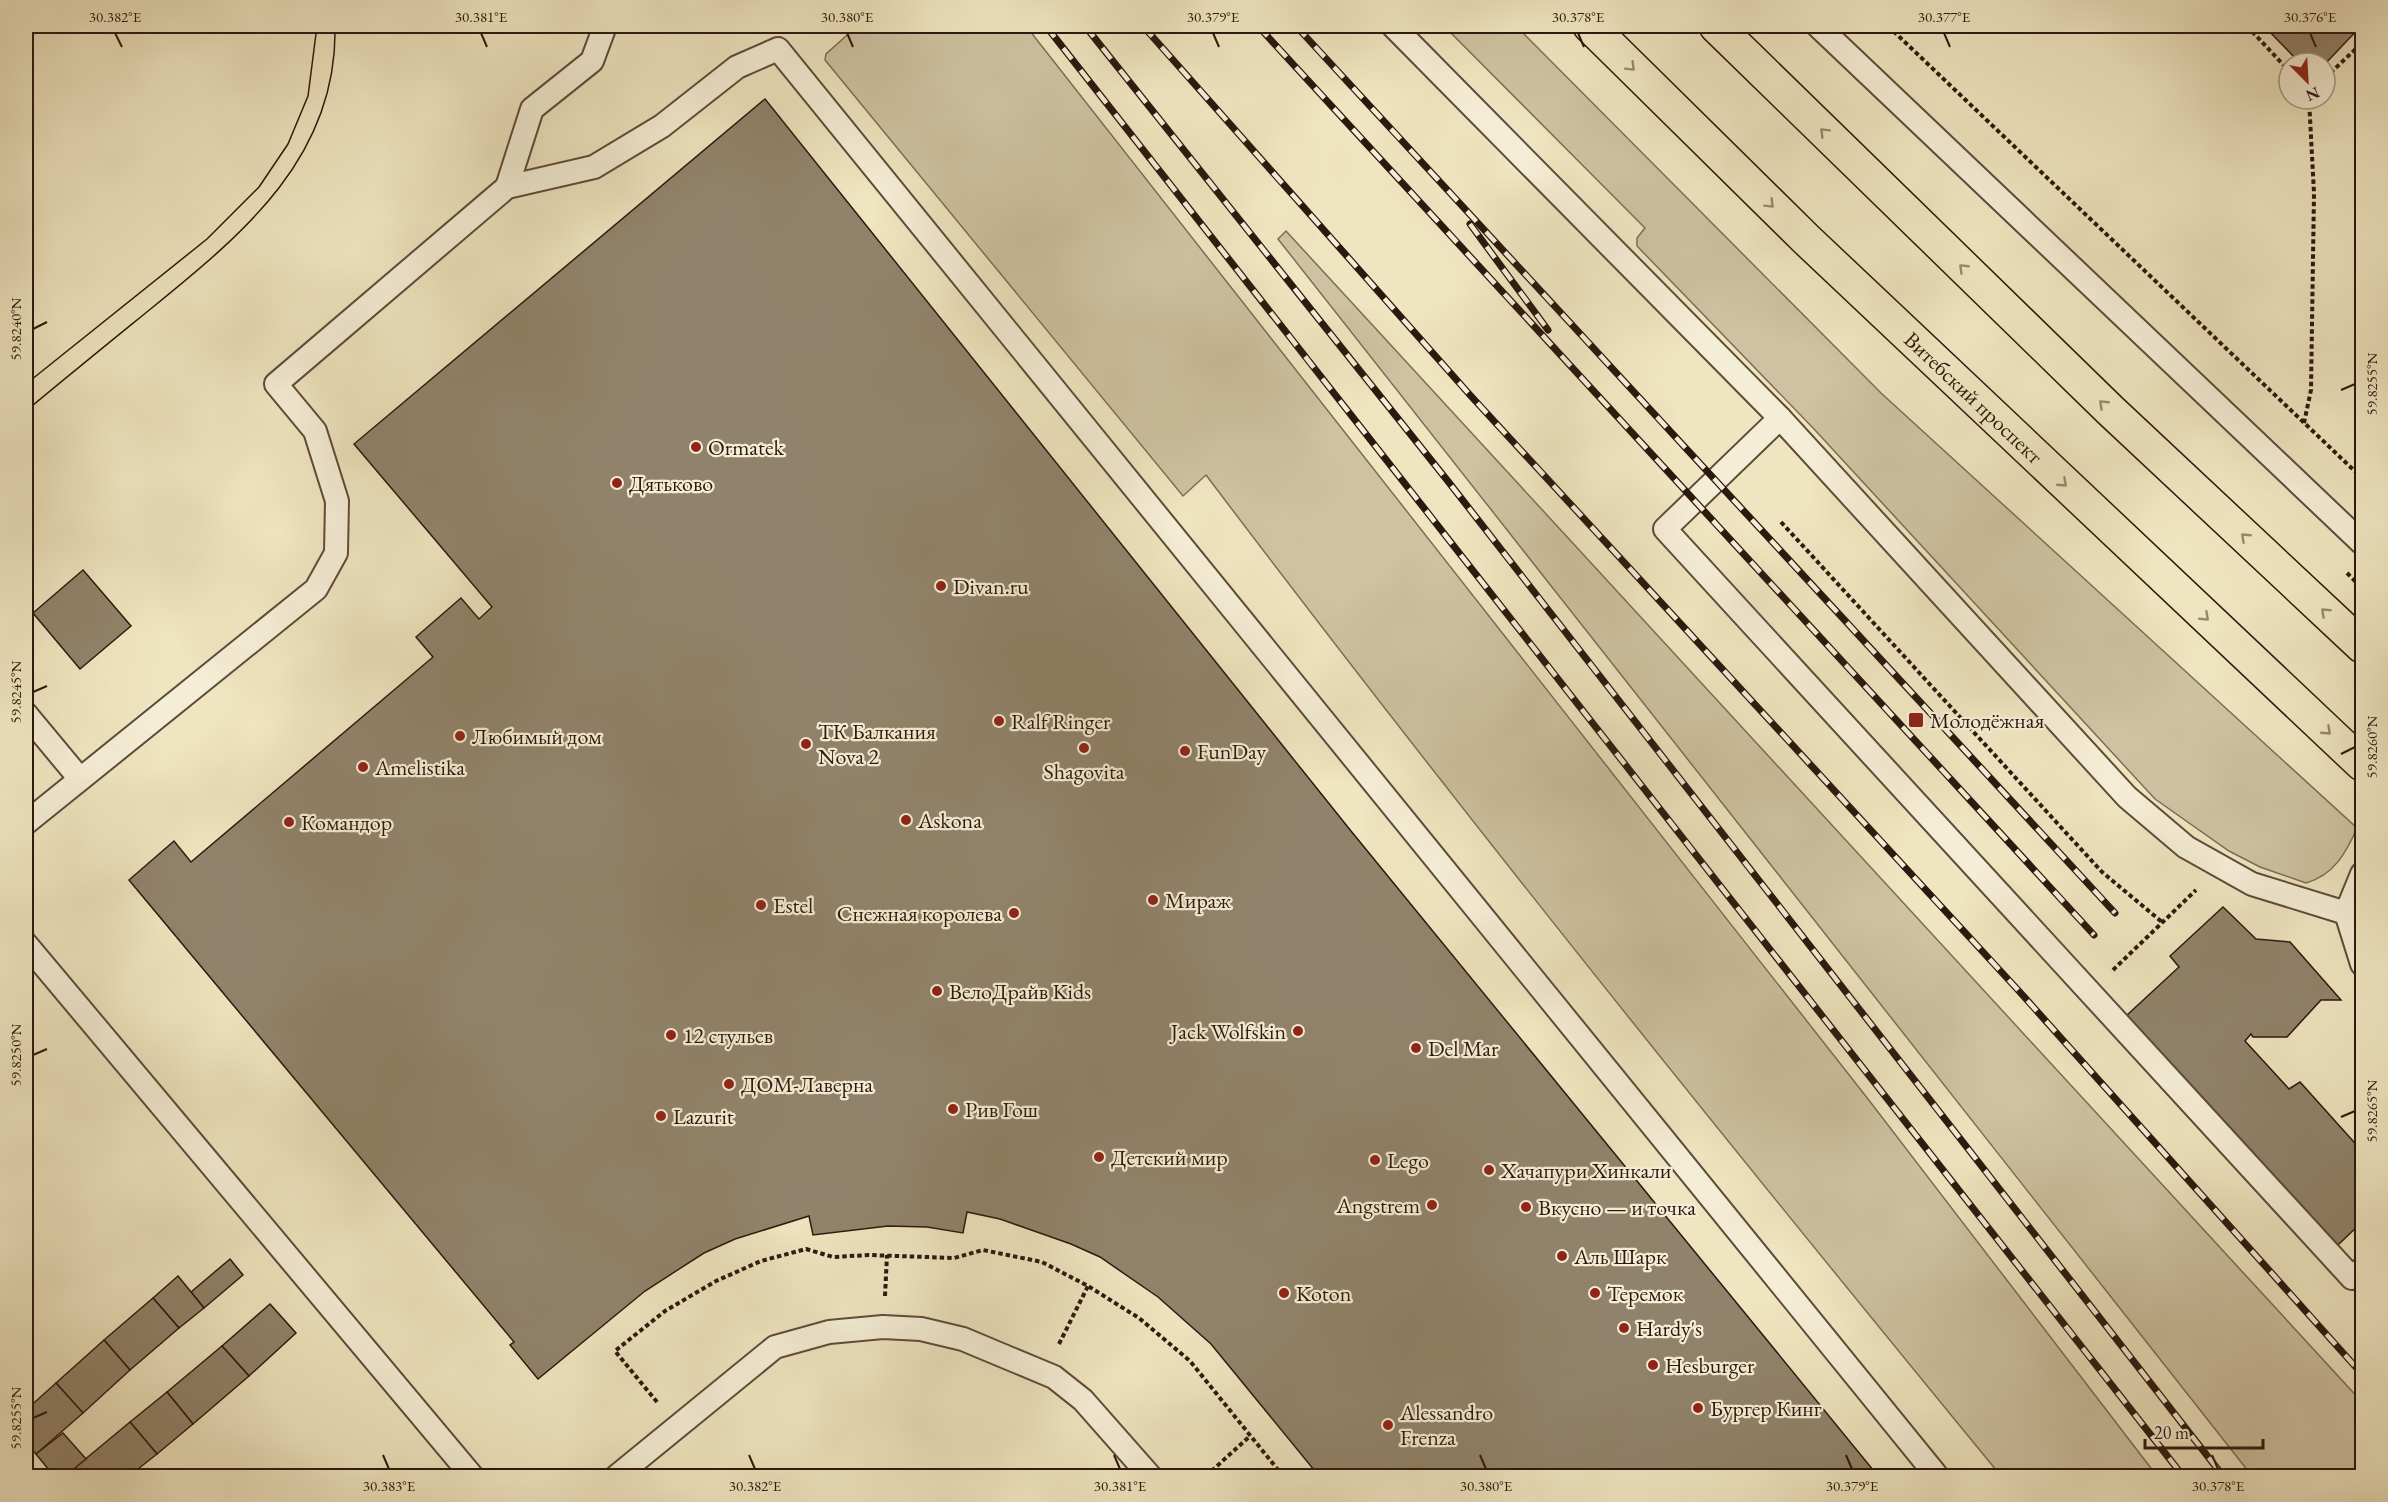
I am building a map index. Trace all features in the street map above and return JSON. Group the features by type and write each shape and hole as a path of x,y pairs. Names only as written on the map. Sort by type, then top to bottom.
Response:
{"main road":[{"name":"Витебский проспект","path":"1590,26 1806,239 2362,764"},
{"path":"1716,26 2110,410 2362,646"}],"lane":[{"path":"507,187 532,109 592,61 604,26"},
{"path":"1394,26 1780,418 2127,797 2186,847 2252,884 2346,913"},
{"path":"1818,26 2362,543"},
{"path":"26,823 316,589 336,553 337,501 315,430 276,384 507,187 594,167 662,126 737,67 778,49 1937,1476"},
{"path":"1780,418 1665,529 2352,1278 2362,1269"},
{"path":"26,714 80,779"},
{"path":"2362,874 2346,913 2362,964"},
{"path":"26,944 472,1476"},
{"path":"617,1476 774,1347 829,1332 883,1327 921,1329 963,1340 1044,1372 1083,1400 1150,1476"}],"path":[{"path":"1888,26 2362,478"},
{"path":"2247,26 2277,58"},
{"path":"2337,67 2362,43"},
{"path":"2304,423 2311,390 2312,367 2314,193 2310,111"},
{"path":"1781,522 2102,872 2162,922"},
{"path":"2091,993 2221,867"},
{"path":"883,1327 887,1255"},
{"path":"1044,1372 1088,1286"},
{"path":"1206,1476 1250,1436 1283,1476"}],"shaded area":[{"path":"853,26 1026,26 1868,1099 2157,1476 2001,1476 1599,980 1401,729 1206,475 1183,496 825,60 826,54 855,28"},
{"path":"1444,26 1516,26 1881,393 2357,828 2332,869 2306,883 2260,867 2229,851 2155,799 1814,429 1637,246 1637,238 1645,228"},
{"path":"1286,231 2362,1402 2362,1476 2252,1476 1278,239"}],"building":[{"path":"2264,26 2361,26 2337,51 2288,51"},
{"name":"ТК Балкания Nova 2","path":"765,99 1351,831 1878,1476 1319,1476 1211,1344 1158,1297 1100,1257 1071,1244 1000,1219 967,1212 963,1233 927,1227 888,1226 813,1235 809,1216 735,1239 704,1253 645,1291 538,1379 510,1345 514,1342 129,880 174,841 191,862 433,657 416,637 461,598 479,619 492,607 354,444"},
{"path":"83,570 131,626 80,669 33,613"},
{"path":"2223,907 2256,939 2290,942 2341,1000 2321,1000 2287,1037 2253,1037 2251,1034 2245,1041 2289,1089 2300,1082 2362,1151 2362,1222 2338,1245 2126,1016 2179,967 2170,956"},
{"path":"230,1259 243,1275 204,1308 191,1292"},
{"path":"178,1276 204,1308 179,1328 153,1298"},
{"path":"153,1298 179,1328 130,1370 104,1340"},
{"path":"270,1304 296,1333 249,1376 222,1346"},
{"path":"104,1340 130,1370 83,1413 56,1383"},
{"path":"222,1346 249,1376 193,1424 167,1392"},
{"path":"56,1383 83,1413 36,1454 26,1442 26,1410"},
{"path":"167,1392 193,1424 157,1454 130,1422"},
{"path":"130,1422 157,1454 129,1476 65,1476"},
{"path":"63,1433 86,1459 65,1476 54,1476 36,1454"}],"tram line":[{"path":"26,384 207,239 259,187 288,144 308,96 317,26"},
{"path":"26,411 220,250 279,188 303,153 321,114 332,72 335,26"}],"railway":[{"path":"1046,26 2183,1476"},
{"path":"1085,26 1447,480 2223,1476"},
{"path":"1143,26 1470,395 2018,990 2362,1374"},
{"path":"1258,26 2094,935"},
{"path":"1296,26 2115,913"},
{"path":"1470,224 1548,330"}],"place":[{"name":"Ormatek","path":"696,447"},
{"name":"Дятьково","path":"617,483"},
{"name":"Divan.ru","path":"941,586"},
{"name":"Молодёжная","path":"1916,720"},
{"name":"Ralf Ringer","path":"999,721"},
{"name":"Любимый дом","path":"460,736"},
{"name":"ТК Балкания Nova 2","path":"806,744"},
{"name":"Shagovita","path":"1084,748"},
{"name":"FunDay","path":"1185,751"},
{"name":"Amelistika","path":"363,767"},
{"name":"Askona","path":"906,820"},
{"name":"Командор","path":"289,822"},
{"name":"Мираж","path":"1153,900"},
{"name":"Estel","path":"761,905"},
{"name":"Снежная королева","path":"1014,913"},
{"name":"ВелоДрайв Kids","path":"937,991"},
{"name":"Jack Wolfskin","path":"1298,1031"},
{"name":"12 стульев","path":"671,1035"},
{"name":"Del Mar","path":"1416,1048"},
{"name":"ДОМ-Лаверна","path":"729,1084"},
{"name":"Рив Гош","path":"953,1109"},
{"name":"Lazurit","path":"661,1116"},
{"name":"Детский мир","path":"1099,1157"},
{"name":"Lego","path":"1375,1160"},
{"name":"Хачапури Хинкали","path":"1489,1170"},
{"name":"Angstrem","path":"1432,1205"},
{"name":"Вкусно — и точка","path":"1526,1207"},
{"name":"Аль Шарк","path":"1562,1256"},
{"name":"Koton","path":"1284,1293"},
{"name":"Теремок","path":"1595,1293"},
{"name":"Hardy's","path":"1624,1328"},
{"name":"Hesburger","path":"1653,1365"},
{"name":"Бургер Кинг","path":"1698,1408"},
{"name":"Alessandro Frenza","path":"1388,1425"}]}
